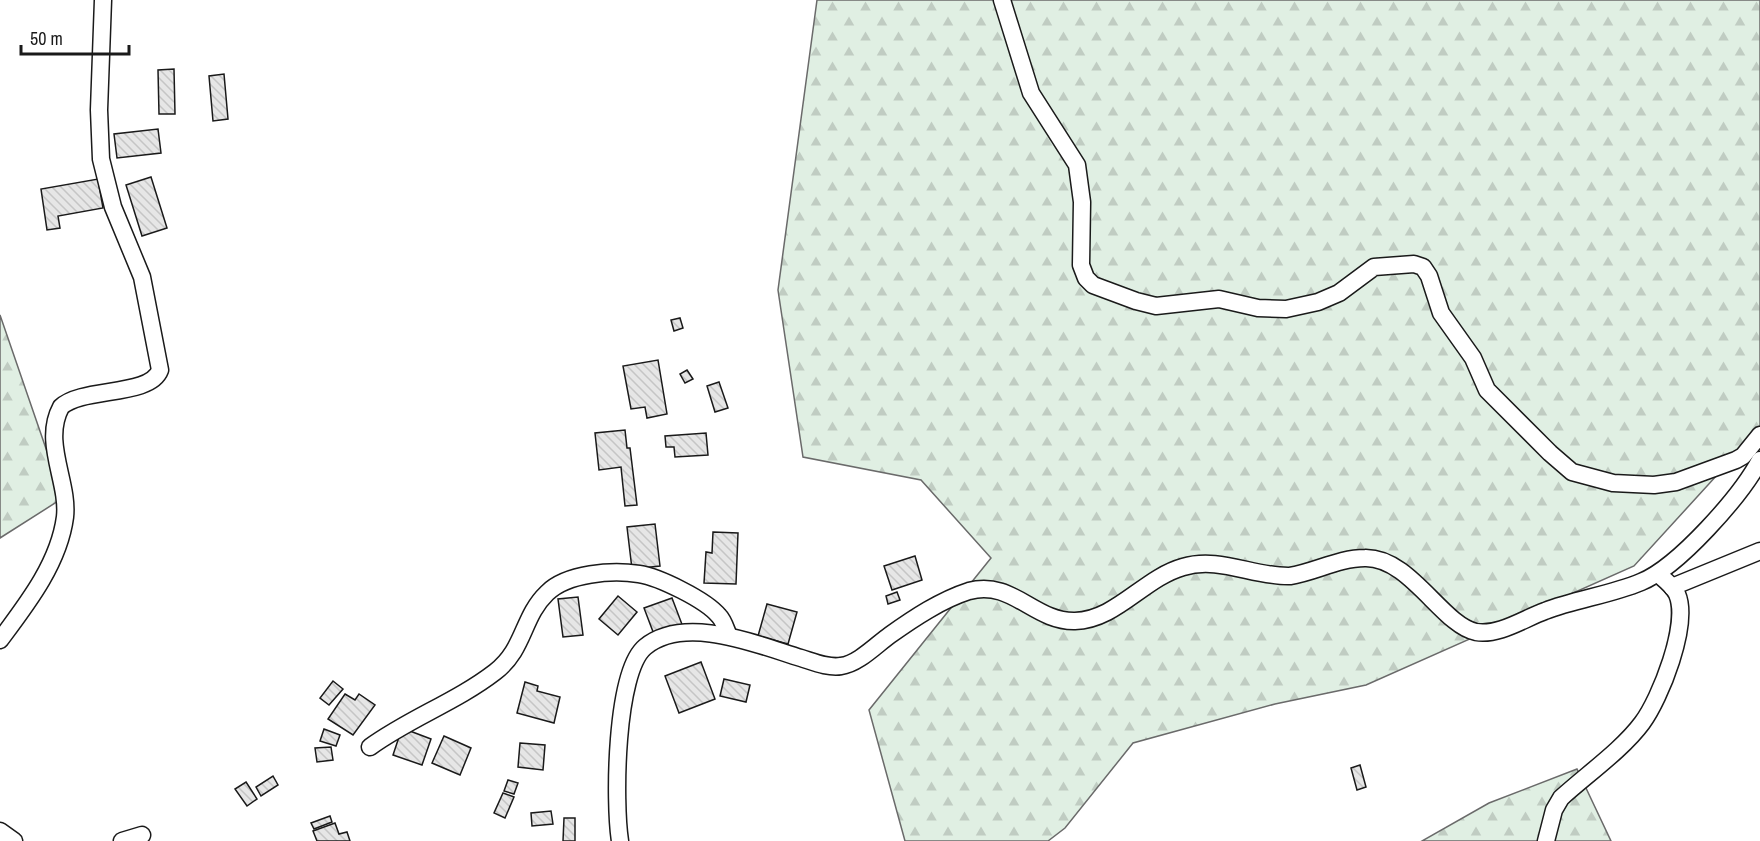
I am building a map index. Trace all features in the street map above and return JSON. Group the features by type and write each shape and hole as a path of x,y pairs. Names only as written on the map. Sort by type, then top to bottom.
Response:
{"street":[{"path":"0,639 28,602 50,564 61,534 64,503 54,440 61,407 73,399 142,385 158,375 160,370 142,277 113,207 101,159 99,110 103,0"},
{"path":"1002,0 1031,93 1077,165 1082,202 1081,265 1086,278 1094,285 1156,306 1219,299 1258,309 1286,309 1318,302 1339,293 1374,267 1414,264 1423,267 1429,276 1441,313 1473,358 1487,390 1542,446 1572,472 1613,483 1642,486 1676,482 1736,460 1743,456 1760,435"},
{"path":"620,841 616,803 623,704 635,658 645,647 662,637 699,632 729,636 824,665 843,666 937,605 977,589 992,587 1056,618 1077,621 1105,613 1162,575 1183,566 1220,564 1278,576 1290,576 1367,558 1386,562 1413,580 1469,630 1486,633 1579,599 1622,589 1658,574 1682,556 1760,460"},
{"path":"1672,587 1760,551"},
{"path":"370,747 395,729 452,701 498,670 513,656 539,601 555,586 572,580 590,575 626,573 640,574 658,580 691,596 718,615 729,636"},
{"path":"1545,841 1554,810 1561,798 1643,722 1674,653 1680,635 1680,605 1672,587 1658,574"},
{"path":"0,831 14,841"},
{"path":"122,841 142,835"}],"green space":[{"path":"817,0 1760,0 1760,428 1634,566 1366,685 1275,704 1133,743 1065,828 1048,841 905,841 869,710 991,558 921,480 803,457 778,290"},
{"path":"0,315 63,498 0,538"},
{"path":"1577,769 1611,841 1422,841 1489,803"}],"building":[{"path":"174,69 175,114 159,114 158,70"},
{"path":"224,74 228,119 213,121 209,76"},
{"path":"158,129 161,153 117,158 114,134"},
{"path":"151,177 167,228 142,236 126,185"},
{"path":"98,179 103,208 58,216 60,228 47,230 41,189"},
{"path":"680,318 683,328 674,331 671,320"},
{"path":"658,360 667,414 647,418 645,407 631,409 623,366"},
{"path":"687,370 693,379 685,383 680,374"},
{"path":"719,382 728,408 715,412 707,386"},
{"path":"625,430 627,448 630,448 637,505 625,506 621,467 599,470 595,433"},
{"path":"706,433 708,455 675,457 674,447 666,447 665,436"},
{"path":"655,524 660,566 632,569 627,527"},
{"path":"713,532 738,533 736,584 704,583 706,552 712,553"},
{"path":"915,556 922,580 892,590 884,566"},
{"path":"897,592 900,600 888,604 886,596"},
{"path":"618,596 637,612 618,635 599,619"},
{"path":"578,597 583,635 563,637 558,599"},
{"path":"672,598 683,627 655,637 644,608"},
{"path":"767,604 797,612 788,644 758,636"},
{"path":"701,662 715,699 679,713 665,676"},
{"path":"724,679 750,685 746,702 720,696"},
{"path":"333,681 343,689 329,705 320,698"},
{"path":"525,682 538,686 537,691 560,697 554,723 517,713"},
{"path":"345,694 355,700 359,694 375,705 353,735 328,719"},
{"path":"402,728 431,739 422,765 393,755"},
{"path":"324,729 340,735 336,746 320,741"},
{"path":"444,736 471,748 460,775 432,763"},
{"path":"520,743 545,745 543,770 518,767"},
{"path":"331,747 333,760 317,762 315,748"},
{"path":"1360,765 1366,787 1357,790 1351,768"},
{"path":"273,776 278,785 261,796 256,787"},
{"path":"508,780 518,783 514,794 504,791"},
{"path":"246,782 257,799 247,806 235,789"},
{"path":"503,793 514,797 505,818 494,813"},
{"path":"551,811 553,824 532,826 531,813"},
{"path":"330,816 332,822 314,829 311,823"},
{"path":"564,818 575,818 575,841 563,841"},
{"path":"335,823 339,834 347,832 350,841 317,841 313,831"}]}
